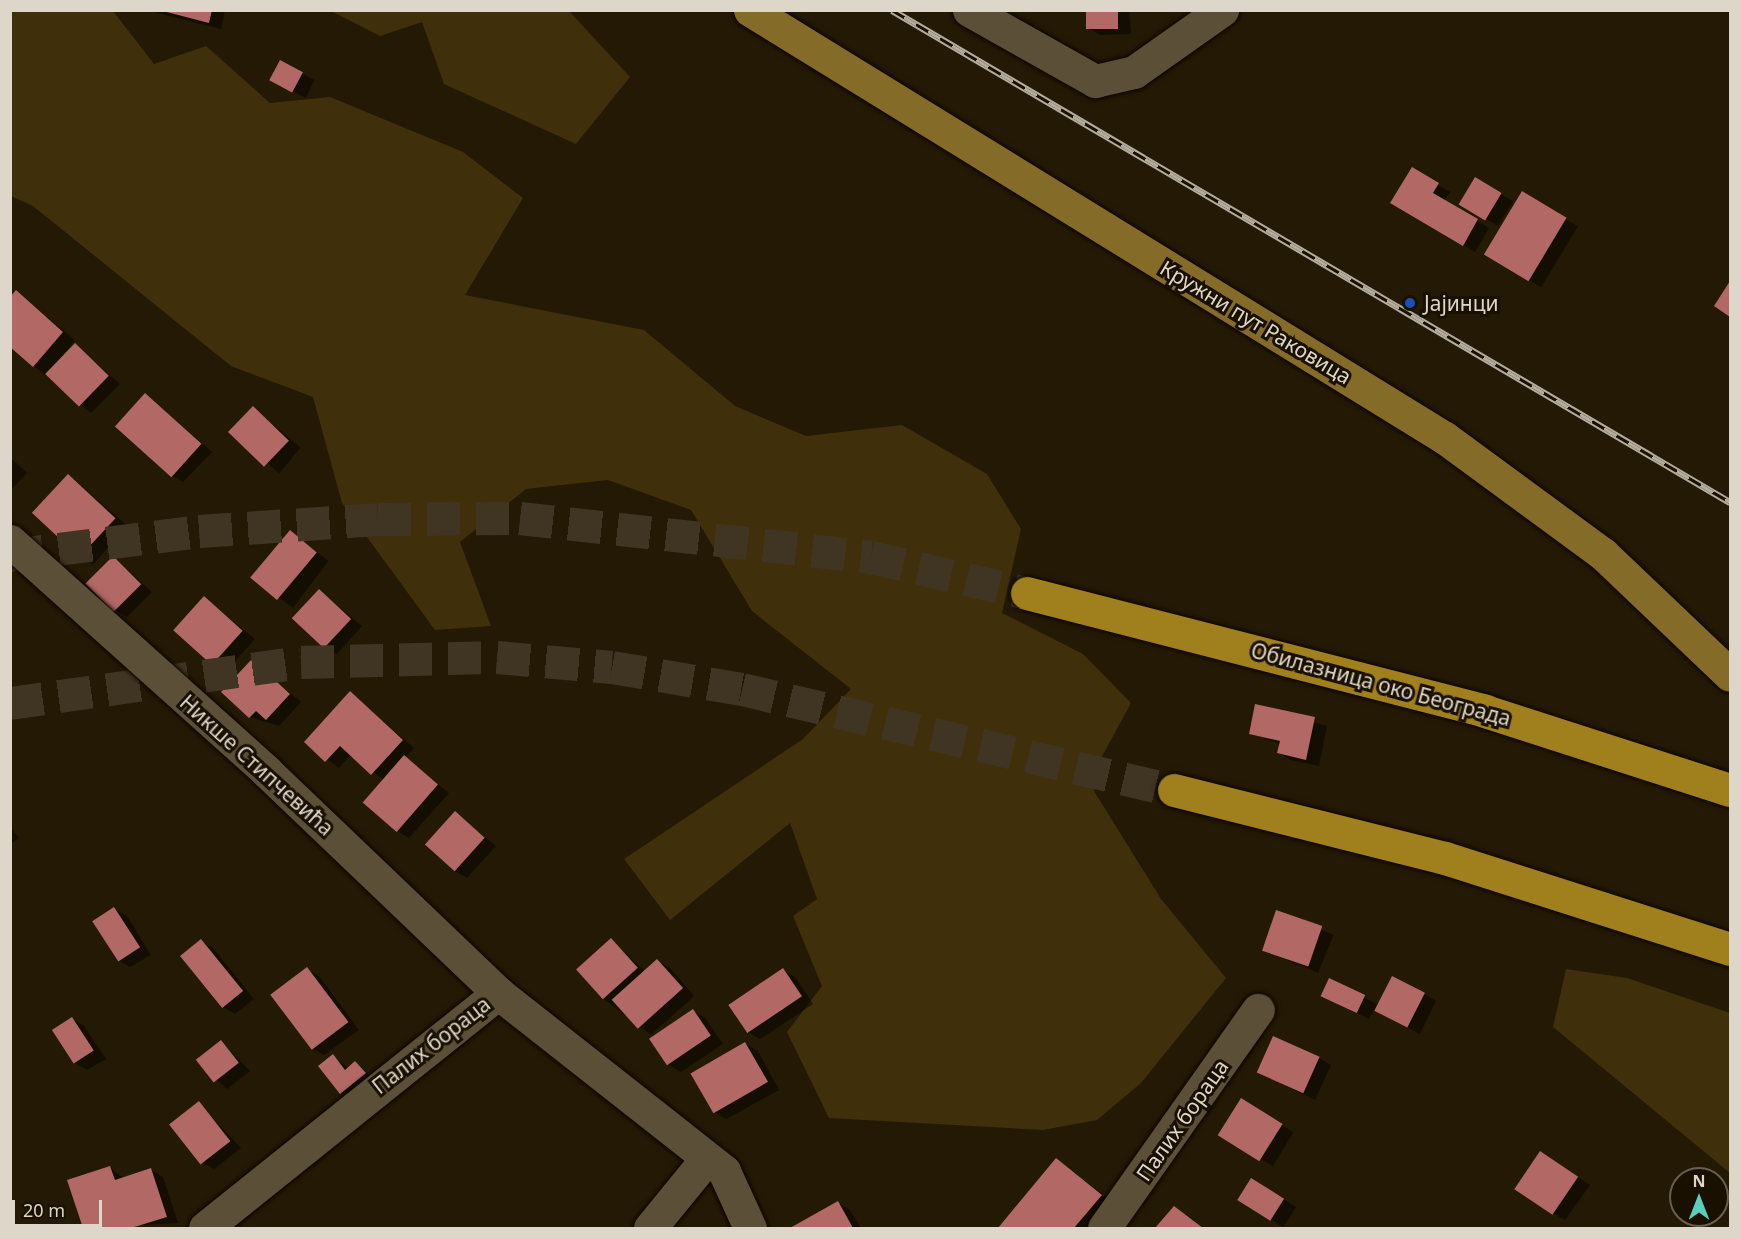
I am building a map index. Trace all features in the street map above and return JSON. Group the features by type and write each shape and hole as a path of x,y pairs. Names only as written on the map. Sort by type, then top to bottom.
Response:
{"highway":[{"name":"Обилазница око Београда","path":"1027,593 1485,711 1731,790"},
{"path":"1174,790 1445,858 1731,949"}],"main road":[{"name":"Кружни пут Раковица","path":"750,10 1445,438 1603,554 1731,675"}],"street":[{"path":"969,10 1095,81 1134,72 1222,10"},
{"name":"Никше Стипчевића","path":"10,541 266,771 498,993"},
{"name":"Палих бораца","path":"205,1228 498,993 707,1158 729,1178 750,1228"},
{"name":"Палих бораца","path":"1104,1228 1258,1010"},
{"path":"650,1228 707,1158"}],"shaded area":[{"path":"10,11 113,11 154,64 206,46 270,103 330,97 463,152 523,198 465,295 644,330 735,406 806,436 902,425 987,474 1021,529 1002,613 1083,654 1131,703 1099,762 1094,791 1161,899 1226,978 1141,1083 1097,1120 1043,1130 829,1118 787,1032 822,986 793,916 817,899 790,823 670,920 624,859 803,739 851,689 752,611 691,510 608,480 526,489 460,542 491,626 435,630 342,503 313,397 231,366 33,206 11,196"},
{"path":"331,11 569,11 630,77 576,144 444,84 422,22 380,36"},
{"path":"1566,969 1627,978 1730,1013 1730,1173 1729,1167 1723,1167 1553,1027"}],"building":[{"path":"159,10 212,10 209,23"},
{"path":"1086,10 1118,10 1118,29 1086,29"},
{"path":"280,60 303,72 292,93 269,80"},
{"path":"1412,167 1439,183 1433,193 1478,219 1463,246 1390,203"},
{"path":"1475,177 1502,193 1485,220 1459,204"},
{"path":"1522,191 1567,218 1528,281 1484,254"},
{"path":"1730,281 1730,317 1714,306"},
{"path":"16,290 63,332 33,367 10,347 10,297"},
{"path":"75,343 109,376 79,407 45,374"},
{"path":"145,393 201,444 171,477 115,426"},
{"path":"253,406 289,441 264,467 228,432"},
{"path":"68,474 116,518 79,557 32,513"},
{"path":"290,530 317,552 277,600 250,577"},
{"path":"113,556 141,584 114,612 85,584"},
{"path":"319,589 351,619 324,648 292,618"},
{"path":"204,596 243,631 212,665 173,630"},
{"path":"252,659 290,694 266,720 256,711 249,718 221,692"},
{"path":"350,691 403,740 371,775 340,746 325,762 304,742"},
{"path":"1255,704 1315,717 1306,760 1277,753 1280,741 1249,734"},
{"path":"404,755 438,785 397,832 363,803"},
{"path":"455,811 485,838 455,871 425,844"},
{"path":"114,907 140,947 118,961 92,921"},
{"path":"1276,910 1322,926 1308,967 1262,951"},
{"path":"611,938 638,968 603,999 576,969"},
{"path":"201,939 243,991 222,1008 180,956"},
{"path":"657,959 683,988 638,1029 612,1000"},
{"path":"307,967 349,1022 312,1050 270,995"},
{"path":"783,968 802,996 747,1033 728,1005"},
{"path":"1392,976 1425,993 1407,1028 1374,1011"},
{"path":"1329,978 1365,995 1357,1013 1321,996"},
{"path":"693,1009 711,1036 667,1065 649,1039"},
{"path":"72,1017 94,1051 74,1064 52,1030"},
{"path":"1273,1036 1320,1057 1303,1093 1257,1073"},
{"path":"221,1040 239,1063 214,1083 196,1060"},
{"path":"745,1042 768,1082 713,1113 690,1074"},
{"path":"333,1054 345,1070 355,1061 366,1073 340,1094 318,1066"},
{"path":"1241,1098 1283,1124 1259,1161 1218,1135"},
{"path":"199,1101 230,1141 200,1165 169,1124"},
{"path":"1540,1151 1578,1177 1552,1215 1514,1189"},
{"path":"1056,1158 1102,1195 1074,1228 998,1228"},
{"path":"110,1166 115,1180 151,1168 167,1217 131,1228 83,1228 67,1180"},
{"path":"1251,1178 1284,1199 1270,1221 1237,1200"},
{"path":"838,1201 853,1228 790,1228"},
{"path":"1174,1206 1203,1228 1155,1228"}],"tunnel":[{"path":"10,555 199,531 378,519 520,518 871,557 1027,593"},
{"path":"10,703 301,662 497,657 612,667 742,689 1174,790"}],"railway":[{"path":"892,10 1730,502"}],"place":[{"name":"Јајинци","path":"1410,303"}]}
